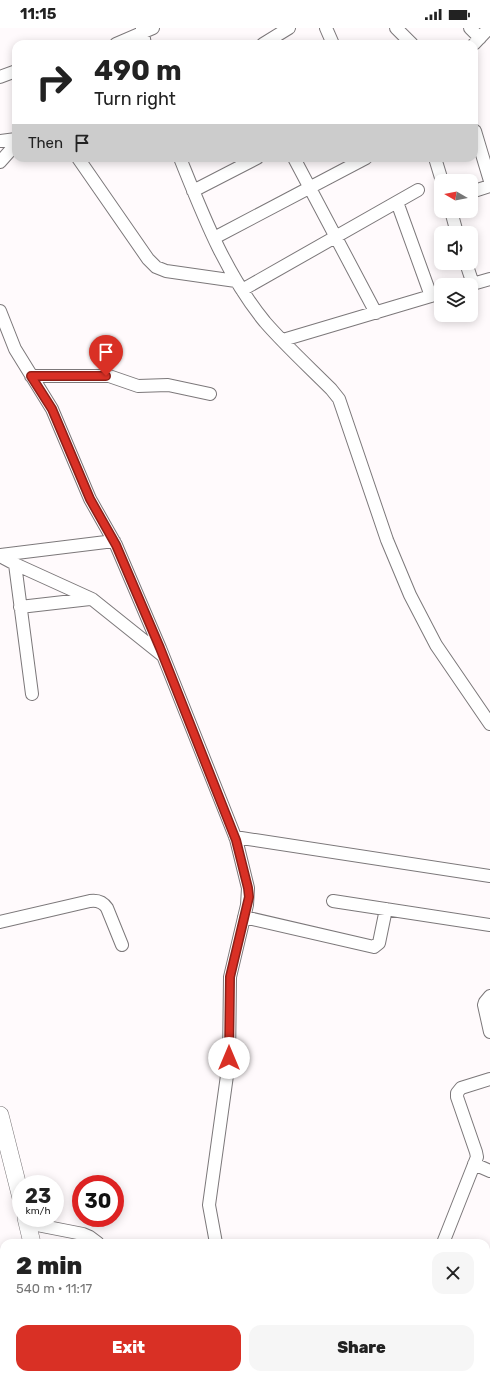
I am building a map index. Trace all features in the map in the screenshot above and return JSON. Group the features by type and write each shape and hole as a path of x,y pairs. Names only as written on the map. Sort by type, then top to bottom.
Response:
{"highway":[{"path":"0,1115 15,1175"},
{"path":"28,1227 31,1239"}],"street":[{"path":"270,40 289,28"},
{"path":"326,28 332,40"},
{"path":"396,28 408,40"},
{"path":"470,28 476,40"},
{"path":"478,40 489,28"},
{"path":"124,40 146,29"},
{"path":"145,40 146,29"},
{"path":"0,77 12,72"},
{"path":"0,141 12,140"},
{"path":"478,141 490,181"},
{"path":"0,162 12,148"},
{"path":"81,162 148,259 156,267 166,271 239,285 336,238 418,190"},
{"path":"182,162 214,238 239,285 265,321 331,388 339,399 387,540 410,595 436,645 485,709 490,724"},
{"path":"194,191 249,162"},
{"path":"296,162 376,313"},
{"path":"214,238 359,162"},
{"path":"436,162 440,174"},
{"path":"478,190 490,186"},
{"path":"397,202 434,290"},
{"path":"478,282 490,279"},
{"path":"283,340 434,296"},
{"path":"0,311 15,349 52,409 90,499 114,541 163,656 235,837 248,888 248,901 230,977 229,1061 210,1199 210,1215 215,1239"},
{"path":"31,376 106,376 138,386 168,385 210,394"},
{"path":"0,555 114,541"},
{"path":"0,555 15,564 92,599 163,656"},
{"path":"15,564 32,694"},
{"path":"20,607 92,599"},
{"path":"235,837 490,876"},
{"path":"0,922 90,901 98,901 105,904 122,945"},
{"path":"333,901 490,925"},
{"path":"244,917 374,946 379,943 386,909"},
{"path":"490,996 485,1002 484,1006 490,1032"},
{"path":"445,1239 474,1164 476,1152 457,1097 457,1093 461,1088 490,1078"},
{"path":"474,1164 490,1171"},
{"path":"53,1227 83,1234 93,1239"}],"route":[{"path":"106,376 31,376 52,409 90,499 116,545 160,648 236,840 249,897 230,977 229,1058"}]}
